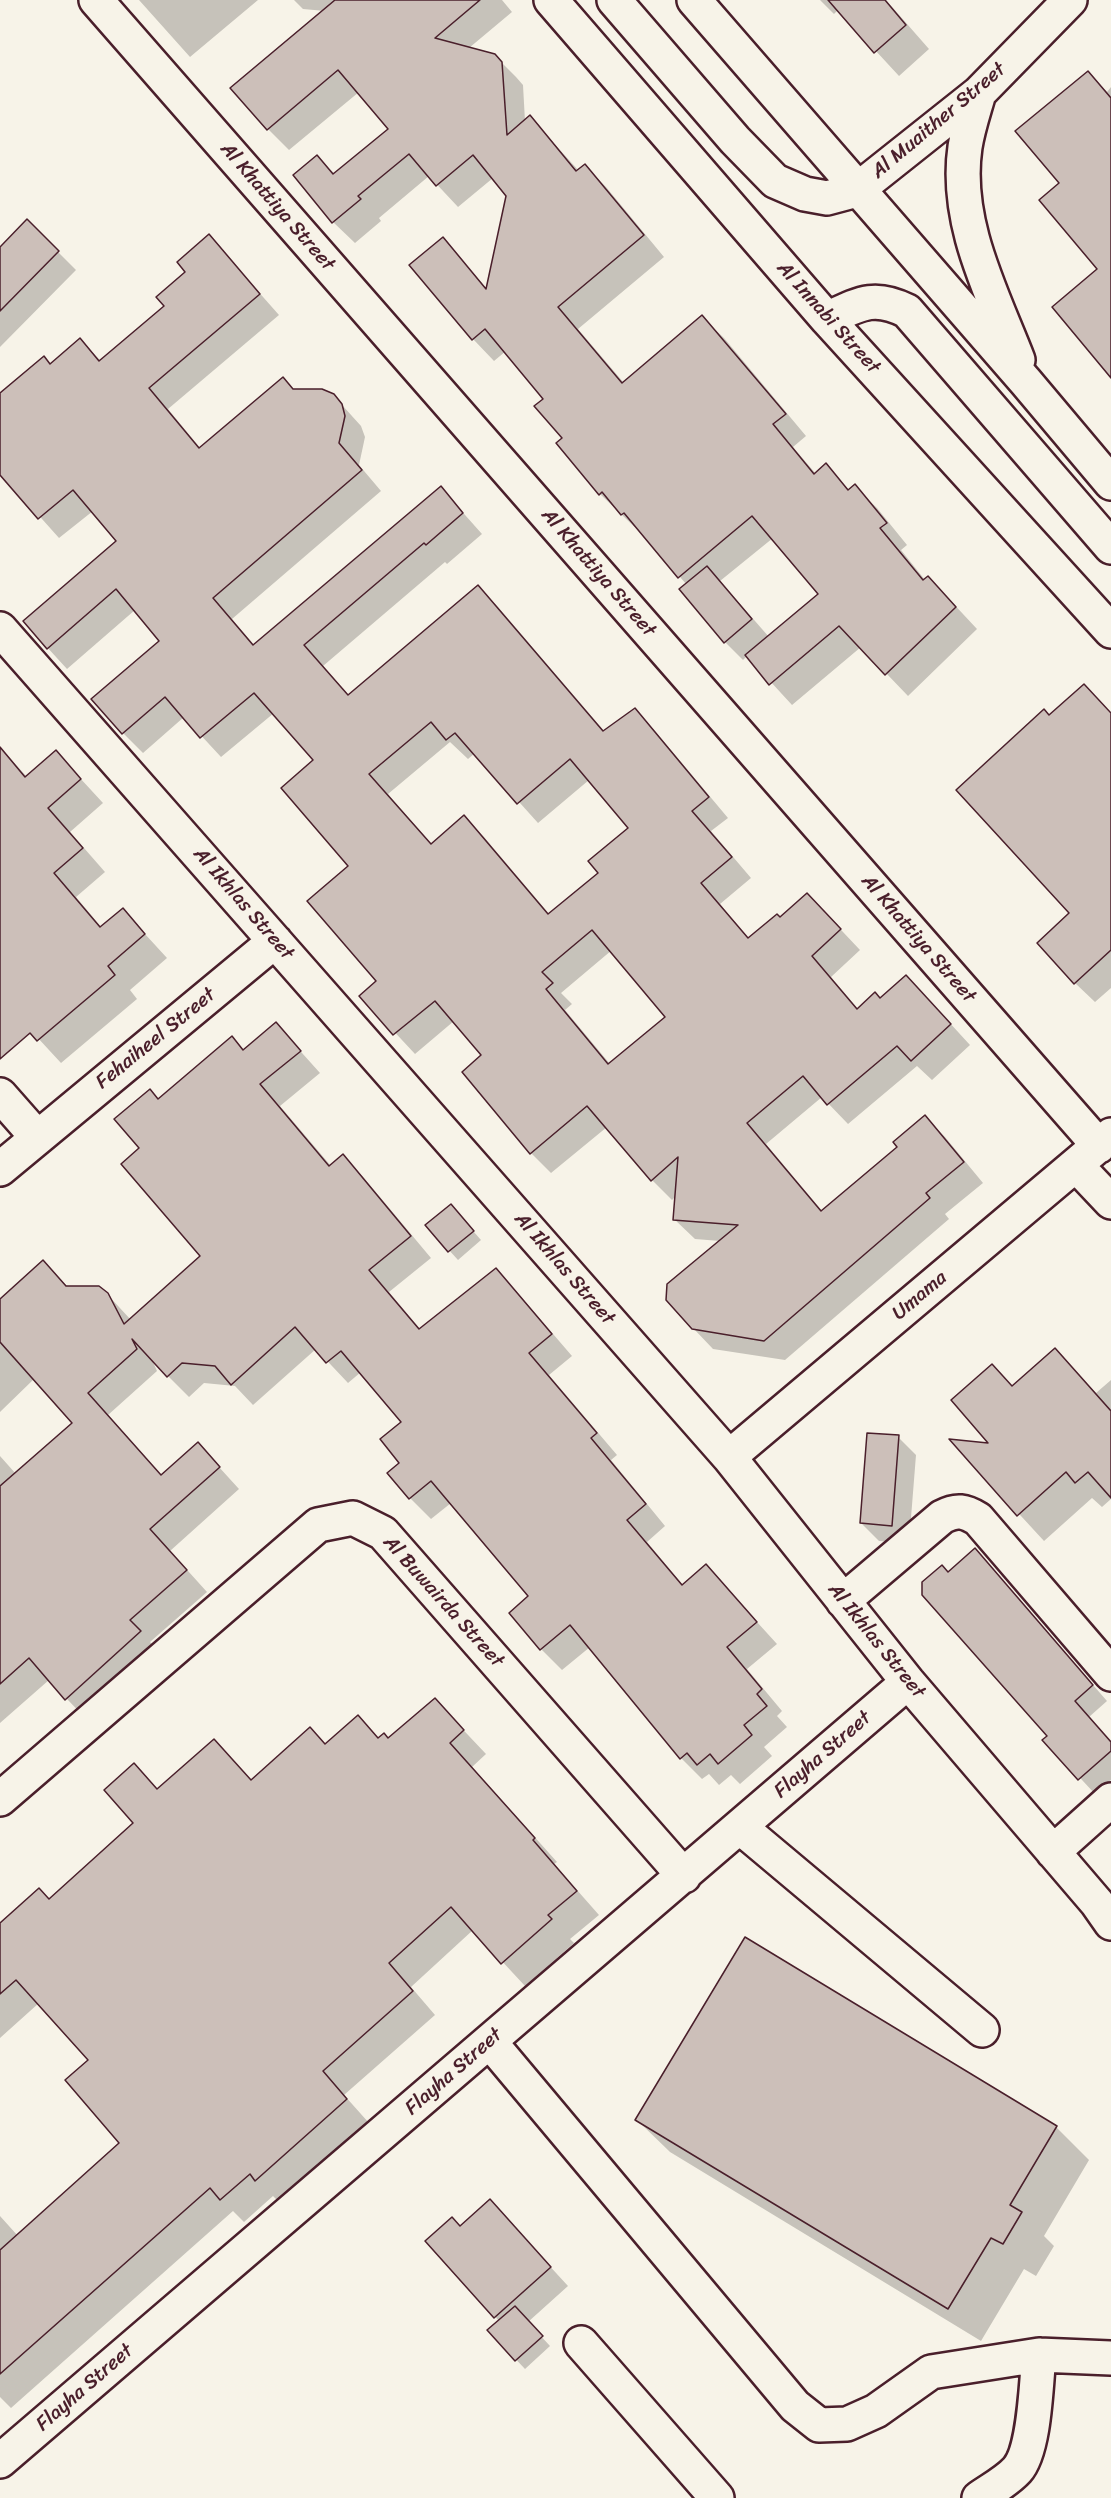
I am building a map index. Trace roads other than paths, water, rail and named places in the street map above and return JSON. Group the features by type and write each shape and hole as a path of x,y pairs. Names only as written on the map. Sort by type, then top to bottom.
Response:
{"street":[{"name":"Al Khattiya Street","path":"96,0 1095,1149 1111,1202"},
{"name":"Al Innabi Street","path":"550,0 827,319 1111,631"},
{"path":"614,0 735,140 775,181 805,194 827,198 857,190"},
{"path":"694,0 1111,483"},
{"name":"Al Muaither Street","path":"857,190 979,93 1070,0"},
{"path":"979,93 965,148 963,178 966,209 972,240 1026,382"},
{"path":"827,319 856,305 873,300 892,303 907,311 1111,547"},
{"name":"Al Ikhlas Street","path":"0,629 729,1457 908,1682 1111,1923"},
{"name":"Fehaiheel Street","path":"0,1170 275,941"},
{"path":"0,1095 37,1137"},
{"name":"Umama","path":"729,1457 1095,1149"},
{"path":"843,1601 942,1517 954,1511 967,1512 978,1520 1111,1674"},
{"name":"Al Buwairda Street","path":"0,1799 318,1525 353,1518 383,1533 684,1876"},
{"name":"Flayha Street","path":"0,2461 908,1682"},
{"path":"1053,1852 1111,1800"},
{"path":"740,1827 981,2030"},
{"path":"490,2042 795,2406 819,2425 847,2424 876,2411 931,2372 1039,2355 1111,2358"},
{"path":"581,2343 717,2498"},
{"path":"979,2498 1017,2470 1026,2457 1039,2355"}]}
